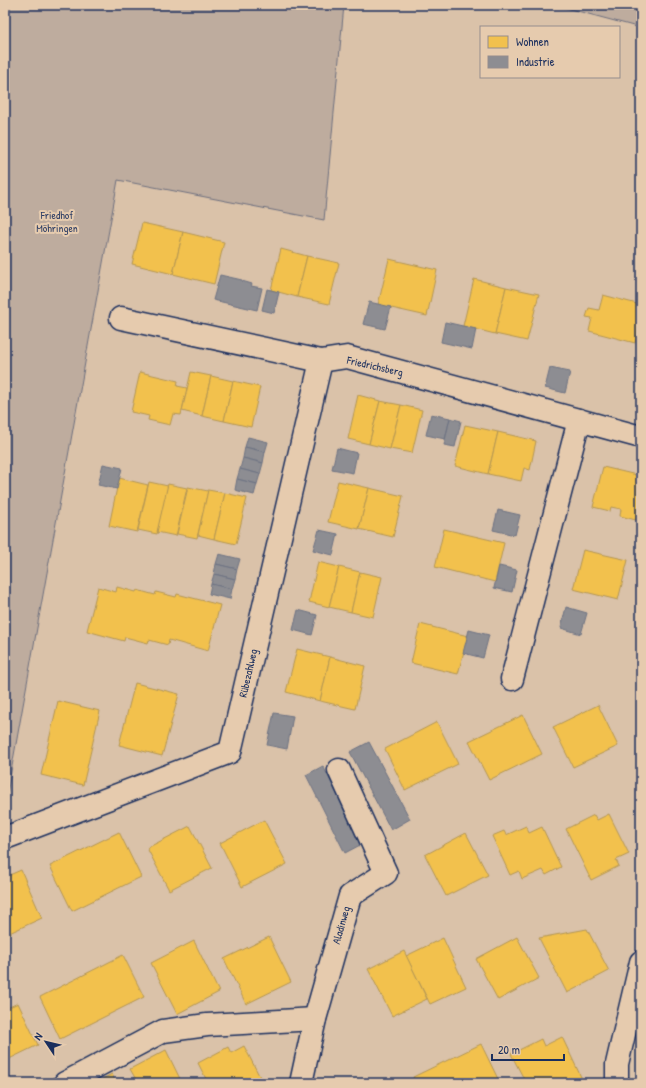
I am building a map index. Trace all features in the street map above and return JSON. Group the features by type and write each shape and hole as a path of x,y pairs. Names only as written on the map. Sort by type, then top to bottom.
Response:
{"street":[{"name":"Friedrichsberg","path":"121,318 320,361 347,357 641,437"},
{"name":"Rübezahlweg","path":"5,838 230,752 320,361"},
{"path":"512,679 580,420"},
{"name":"Aladinweg","path":"301,1083 316,1019 350,896 386,873 339,770"},
{"path":"617,1083 617,1064 641,962"},
{"path":"65,1083 163,1031 207,1025 316,1019"}],"green space":[{"name":"Friedhof Möhringen","path":"5,5 344,5 324,220 118,180 5,805"},
{"path":"555,5 641,5 641,28"}],"building: Wohnen":[{"path":"142,223 183,232 173,274 132,264"},
{"path":"183,232 224,242 214,284 173,274"},
{"path":"281,249 307,256 297,297 271,290"},
{"path":"307,256 339,263 329,304 297,297"},
{"path":"389,259 437,270 427,316 378,305"},
{"path":"474,279 506,287 495,334 463,326"},
{"path":"506,287 539,294 527,341 495,334"},
{"path":"603,295 641,305 641,319 635,343 589,331 592,318 586,317 589,308 599,310"},
{"path":"140,372 178,381 177,386 187,388 181,415 173,414 170,425 148,420 149,416 131,412"},
{"path":"191,372 211,376 202,416 182,411"},
{"path":"211,376 233,381 224,421 202,416"},
{"path":"233,381 260,387 251,427 224,421"},
{"path":"358,395 380,401 369,444 348,439"},
{"path":"380,401 401,405 390,449 369,444"},
{"path":"401,405 422,410 412,453 390,449"},
{"path":"465,425 498,432 488,474 455,466"},
{"path":"498,432 536,441 530,470 524,468 521,481 488,474"},
{"path":"603,467 641,476 641,501 636,520 620,516 621,509 611,507 610,511 593,507"},
{"path":"119,478 148,485 137,532 109,526"},
{"path":"338,481 369,488 359,529 328,522"},
{"path":"149,482 168,486 157,534 138,530"},
{"path":"168,484 187,488 176,536 157,532"},
{"path":"188,487 208,491 197,538 177,534"},
{"path":"369,488 403,496 393,537 359,529"},
{"path":"208,490 225,493 214,539 198,535"},
{"path":"225,493 247,498 236,544 214,539"},
{"path":"444,529 504,543 495,582 435,567"},
{"path":"583,550 628,560 618,600 573,589"},
{"path":"318,562 339,567 329,607 309,602"},
{"path":"339,567 360,572 351,612 329,607"},
{"path":"360,572 382,577 373,617 351,612"},
{"path":"98,587 116,592 117,587 155,595 156,592 176,597 177,594 220,605 208,651 169,640 168,645 149,640 148,643 125,637 124,641 87,631"},
{"path":"420,624 468,636 458,674 411,663"},
{"path":"297,649 330,657 320,701 286,692"},
{"path":"330,657 365,666 355,709 320,701"},
{"path":"135,683 179,694 162,756 119,745"},
{"path":"58,701 100,711 83,785 41,775"},
{"path":"598,705 618,746 573,767 553,727"},
{"path":"523,715 542,754 489,780 469,741"},
{"path":"437,722 458,764 405,790 385,749"},
{"path":"609,814 629,854 616,860 619,866 591,880 566,829 594,815 597,820"},
{"path":"264,820 287,864 242,887 220,843"},
{"path":"190,826 212,868 169,890 147,848"},
{"path":"526,826 529,833 542,827 561,867 546,875 543,870 522,879 519,871 510,875 492,836 504,831 506,835"},
{"path":"119,832 141,877 72,911 50,866"},
{"path":"466,833 488,875 446,896 425,855"},
{"path":"21,870 42,918 5,935 5,877"},
{"path":"587,929 609,971 567,993 539,938"},
{"path":"269,937 291,982 246,1004 224,959"},
{"path":"517,937 539,978 498,1000 476,959"},
{"path":"443,938 466,987 430,1004 406,956"},
{"path":"194,941 219,992 177,1014 151,963"},
{"path":"404,951 427,999 392,1016 368,969"},
{"path":"123,955 144,997 60,1039 40,997"},
{"path":"18,1003 38,1045 5,1061 5,1009"},
{"path":"562,1037 582,1079 575,1083 526,1083 511,1054 541,1039 544,1046"},
{"path":"481,1044 500,1083 416,1083 413,1077"},
{"path":"244,1046 263,1083 208,1083 198,1063 228,1047 231,1053"},
{"path":"166,1050 182,1083 138,1083 130,1069"},
{"path":"112,1074 116,1083 95,1083"}],"building: Industrie":[{"path":"220,275 242,280 252,284 251,286 262,288 257,310 213,300"},
{"path":"267,289 279,292 274,313 262,310"},
{"path":"369,302 391,307 385,329 363,324"},
{"path":"445,322 476,329 472,349 441,342"},
{"path":"550,368 570,372 565,393 545,388"},
{"path":"431,414 450,418 445,439 426,435"},
{"path":"450,418 461,421 455,447 444,445"},
{"path":"248,437 268,442 265,452 245,447"},
{"path":"245,447 265,452 263,463 243,458"},
{"path":"337,448 357,453 353,473 332,469"},
{"path":"243,458 263,463 260,474 240,469"},
{"path":"103,464 122,468 117,489 98,485"},
{"path":"240,469 260,474 257,484 237,479"},
{"path":"237,479 257,484 254,495 235,490"},
{"path":"498,510 520,515 515,535 493,530"},
{"path":"319,530 338,534 333,555 313,550"},
{"path":"219,554 240,559 237,569 216,564"},
{"path":"216,564 237,569 235,579 214,574"},
{"path":"499,566 517,570 512,592 494,588"},
{"path":"214,574 235,579 232,589 211,584"},
{"path":"211,584 232,589 230,599 209,594"},
{"path":"566,607 587,613 581,634 561,628"},
{"path":"298,610 317,615 312,635 293,630"},
{"path":"469,630 489,635 483,658 463,653"},
{"path":"274,713 293,716 287,749 267,745"},
{"path":"369,742 410,819 391,830 350,752"},
{"path":"323,766 362,844 345,853 306,775"}]}
